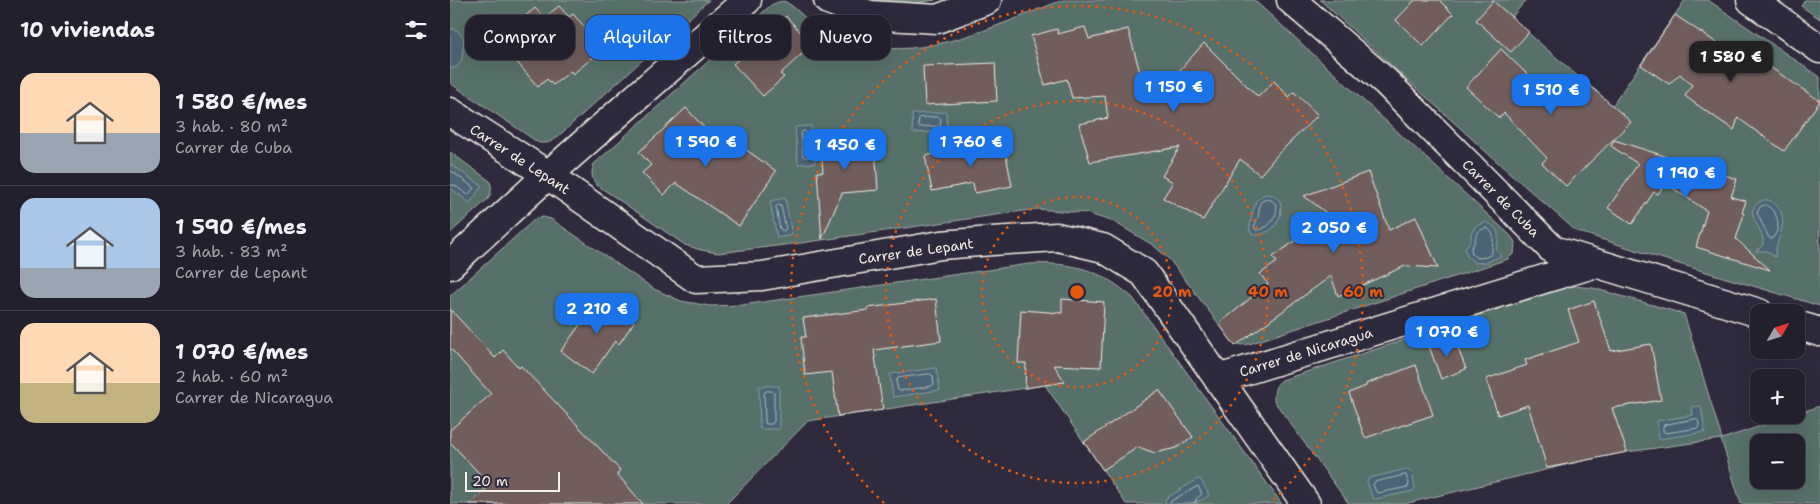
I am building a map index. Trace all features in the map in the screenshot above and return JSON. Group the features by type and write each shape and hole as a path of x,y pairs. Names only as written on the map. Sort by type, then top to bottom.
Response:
{"street":[{"path":"450,265 747,0"},
{"path":"828,0 870,15 937,19 987,0"},
{"name":"Carrer de Cuba","path":"1291,0 1386,82 1553,250 1750,310"},
{"path":"1751,0 1820,50"},
{"name":"Carrer de Lepant","path":"450,112 548,176 696,279 762,276 941,245 992,240 1057,238 1103,248 1144,273 1306,504"},
{"name":"Carrer de Nicaragua","path":"1218,379 1596,263"},
{"path":"1805,328 1820,332"}],"green space":[{"path":"450,0 709,0 690,17 690,15 585,15 585,60 643,60 554,140 547,143 539,143 450,83"},
{"path":"868,0 935,0 904,5"},
{"path":"1063,0 1254,0 1510,235 1515,242 1514,253 1508,259 1249,344 1241,345 1231,340 1170,260 1153,245 1114,222 1086,213 1037,209 718,253 685,245 597,185 593,178 594,164 710,60 791,60 791,15 760,15 771,5 782,1 786,2 802,15 801,60 891,60 891,48 923,47 947,42"},
{"path":"1320,0 1526,0 1511,18 1612,106 1685,0 1708,0 1820,77 1820,306 1576,231 1495,160"},
{"path":"1805,0 1820,0 1820,19 1801,6"},
{"path":"450,152 490,181 491,188 488,199 450,233"},
{"path":"543,217 551,219 654,289 681,301 710,306 742,305 1029,264 1059,264 1085,269 1109,280 1133,298 1282,504 1126,504 1045,385 808,421 726,504 450,504 450,296 535,219"},
{"path":"1574,286 1593,288 1684,314 1722,439 1767,424 1805,424 1805,411 1820,406 1820,504 1741,504 1721,439 1627,452 1582,461 1404,504 1349,504 1274,401 1275,389 1282,380 1559,289"}],"water":[{"path":"450,28 458,31 464,39 462,59 457,67 450,69"},
{"path":"946,112 947,131 913,133 912,114"},
{"path":"811,126 815,163 798,164 795,127"},
{"path":"450,164 482,186 470,203 450,188"},
{"path":"1265,194 1273,195 1280,201 1279,220 1267,232 1254,235 1250,232 1253,212 1256,201"},
{"path":"785,198 792,235 777,238 770,201"},
{"path":"1763,200 1772,202 1781,212 1783,218 1775,257 1767,251 1756,251 1763,245 1763,238 1753,215 1753,210"},
{"path":"1486,222 1497,230 1496,250 1501,256 1487,262 1475,263 1467,256 1465,248 1471,240 1471,233 1476,226"},
{"path":"936,368 940,390 893,397 890,374"},
{"path":"759,386 779,386 779,429 760,429"},
{"path":"1701,406 1705,432 1659,439 1657,421 1693,415 1692,407"},
{"path":"1407,469 1412,472 1415,488 1413,491 1375,499 1372,497 1367,481 1369,478"},
{"path":"1198,479 1201,480 1209,495 1201,500 1189,503 1166,504 1165,499"}],"building":[{"path":"1415,0 1439,0 1453,14 1423,46 1396,20"},
{"path":"1493,1 1529,32 1511,52 1476,20"},
{"path":"559,6 567,15 548,15"},
{"path":"535,8 541,15 527,15"},
{"path":"1675,15 1726,49 1731,43 1745,53 1746,51 1820,101 1784,151 1738,118 1734,130 1693,102 1685,96 1692,85 1680,74 1669,84 1641,65"},
{"path":"575,16 585,28 585,60 590,60 573,74 571,71 553,85 547,79 538,87 515,60 575,60"},
{"path":"791,22 801,33 801,55 780,74 784,77 763,96 733,64 737,60 791,60"},
{"path":"1085,27 1089,39 1128,29 1148,101 1166,78 1170,81 1204,43 1258,97 1274,81 1289,97 1294,92 1318,115 1278,154 1260,175 1240,159 1203,220 1163,198 1173,182 1162,176 1180,147 1090,162 1079,124 1108,118 1105,96 1072,98 1067,79 1045,85 1031,36 1057,29 1058,34"},
{"path":"1501,49 1556,102 1579,76 1631,122 1566,186 1542,163 1547,158 1504,113 1499,118 1466,87"},
{"path":"995,63 997,101 925,105 923,66"},
{"path":"686,108 722,147 728,137 776,171 739,226 676,183 664,195 642,173 651,165 639,152"},
{"path":"874,134 878,190 842,193 822,239 817,172 823,172 820,138"},
{"path":"1003,140 1012,186 975,193 973,183 932,191 925,156"},
{"path":"1614,140 1737,179 1731,197 1746,201 1736,239 1770,270 1696,247 1707,211 1665,183 1658,194 1654,192 1632,224 1608,208 1638,164 1611,146"},
{"path":"1368,172 1389,230 1416,217 1438,268 1405,266 1338,296 1331,276 1235,346 1219,324 1268,284 1260,274 1277,262 1273,257 1303,235 1301,233 1328,214 1304,196"},
{"path":"600,297 634,322 619,344 615,341 592,374 561,351"},
{"path":"936,299 941,341 874,350 883,410 838,416 832,372 805,375 801,337 806,337 803,318"},
{"path":"1062,299 1104,302 1101,367 1054,365 1065,382 1025,388 1026,363 1018,363 1021,310 1062,313"},
{"path":"1594,301 1611,351 1651,344 1661,400 1612,408 1627,452 1547,468 1528,405 1498,415 1486,379 1527,365 1525,360 1579,342 1568,310"},
{"path":"450,309 495,358 503,350 519,368 521,366 620,470 617,474 643,504 470,504 490,485 450,442 450,430 491,394 450,348"},
{"path":"1453,336 1466,369 1441,379 1429,346"},
{"path":"1416,365 1433,415 1365,438 1349,393 1366,386 1366,384"},
{"path":"1159,390 1193,437 1176,448 1155,453 1138,447 1103,470 1084,442"}]}
